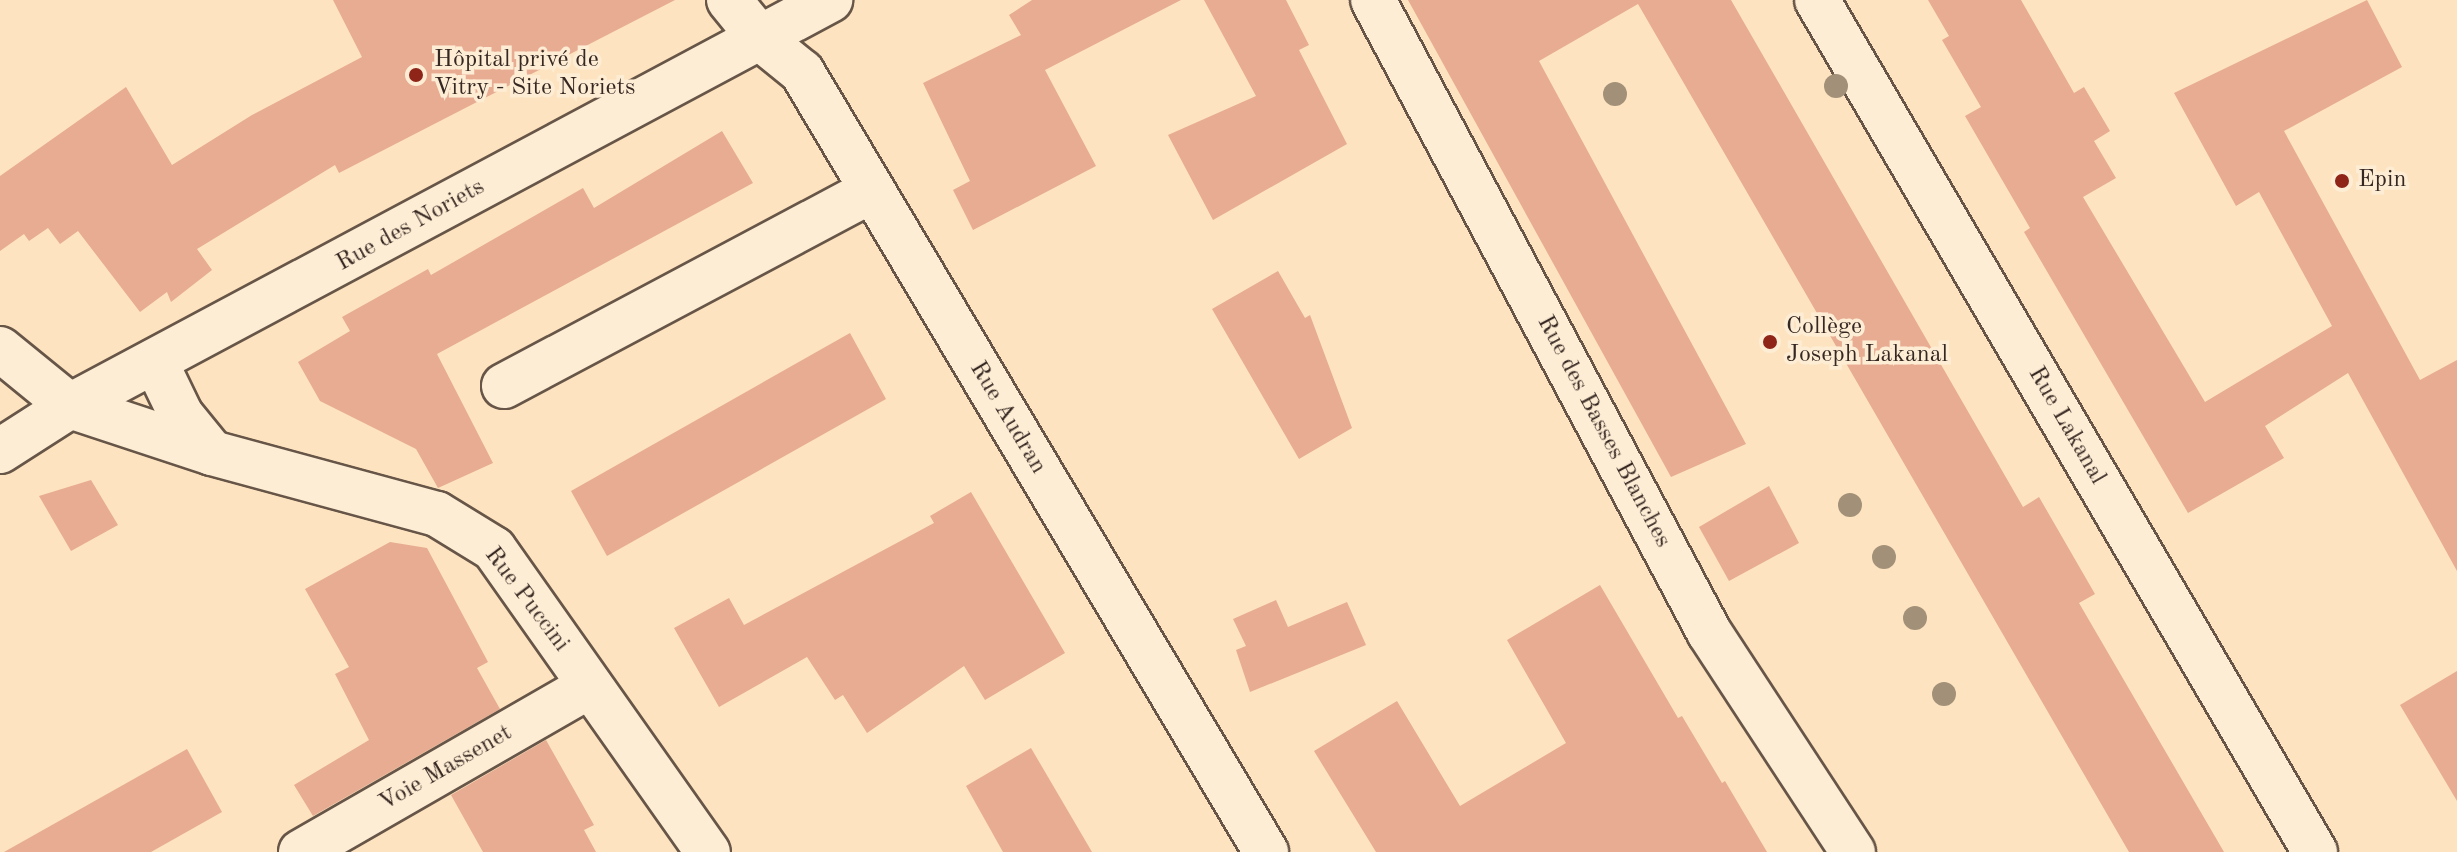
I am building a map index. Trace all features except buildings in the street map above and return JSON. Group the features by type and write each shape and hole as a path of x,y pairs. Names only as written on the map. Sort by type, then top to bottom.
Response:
{"street":[{"name":"Rue Audran","path":"729,0 760,38 802,72 1266,852"},
{"name":"Rue des Noriets","path":"0,451 70,406 830,0"},
{"name":"Rue des Basses Blanches","path":"1373,0 1709,632 1853,852"},
{"name":"Rue Lakanal","path":"1817,0 2315,852"},
{"path":"504,386 872,190"},
{"path":"0,349 70,406"},
{"path":"155,361 181,415 212,453"},
{"name":"Rue Puccini","path":"70,406 212,453 437,514 494,549 708,852"},
{"name":"Voie Massenet","path":"301,852 590,686"}],"place":[{"name":"Hôpital privé de Vitry - Site Noriets","path":"416,75"},
{"name":"Epin","path":"2342,181"},
{"name":"Collège Joseph Lakanal","path":"1770,342"}]}
